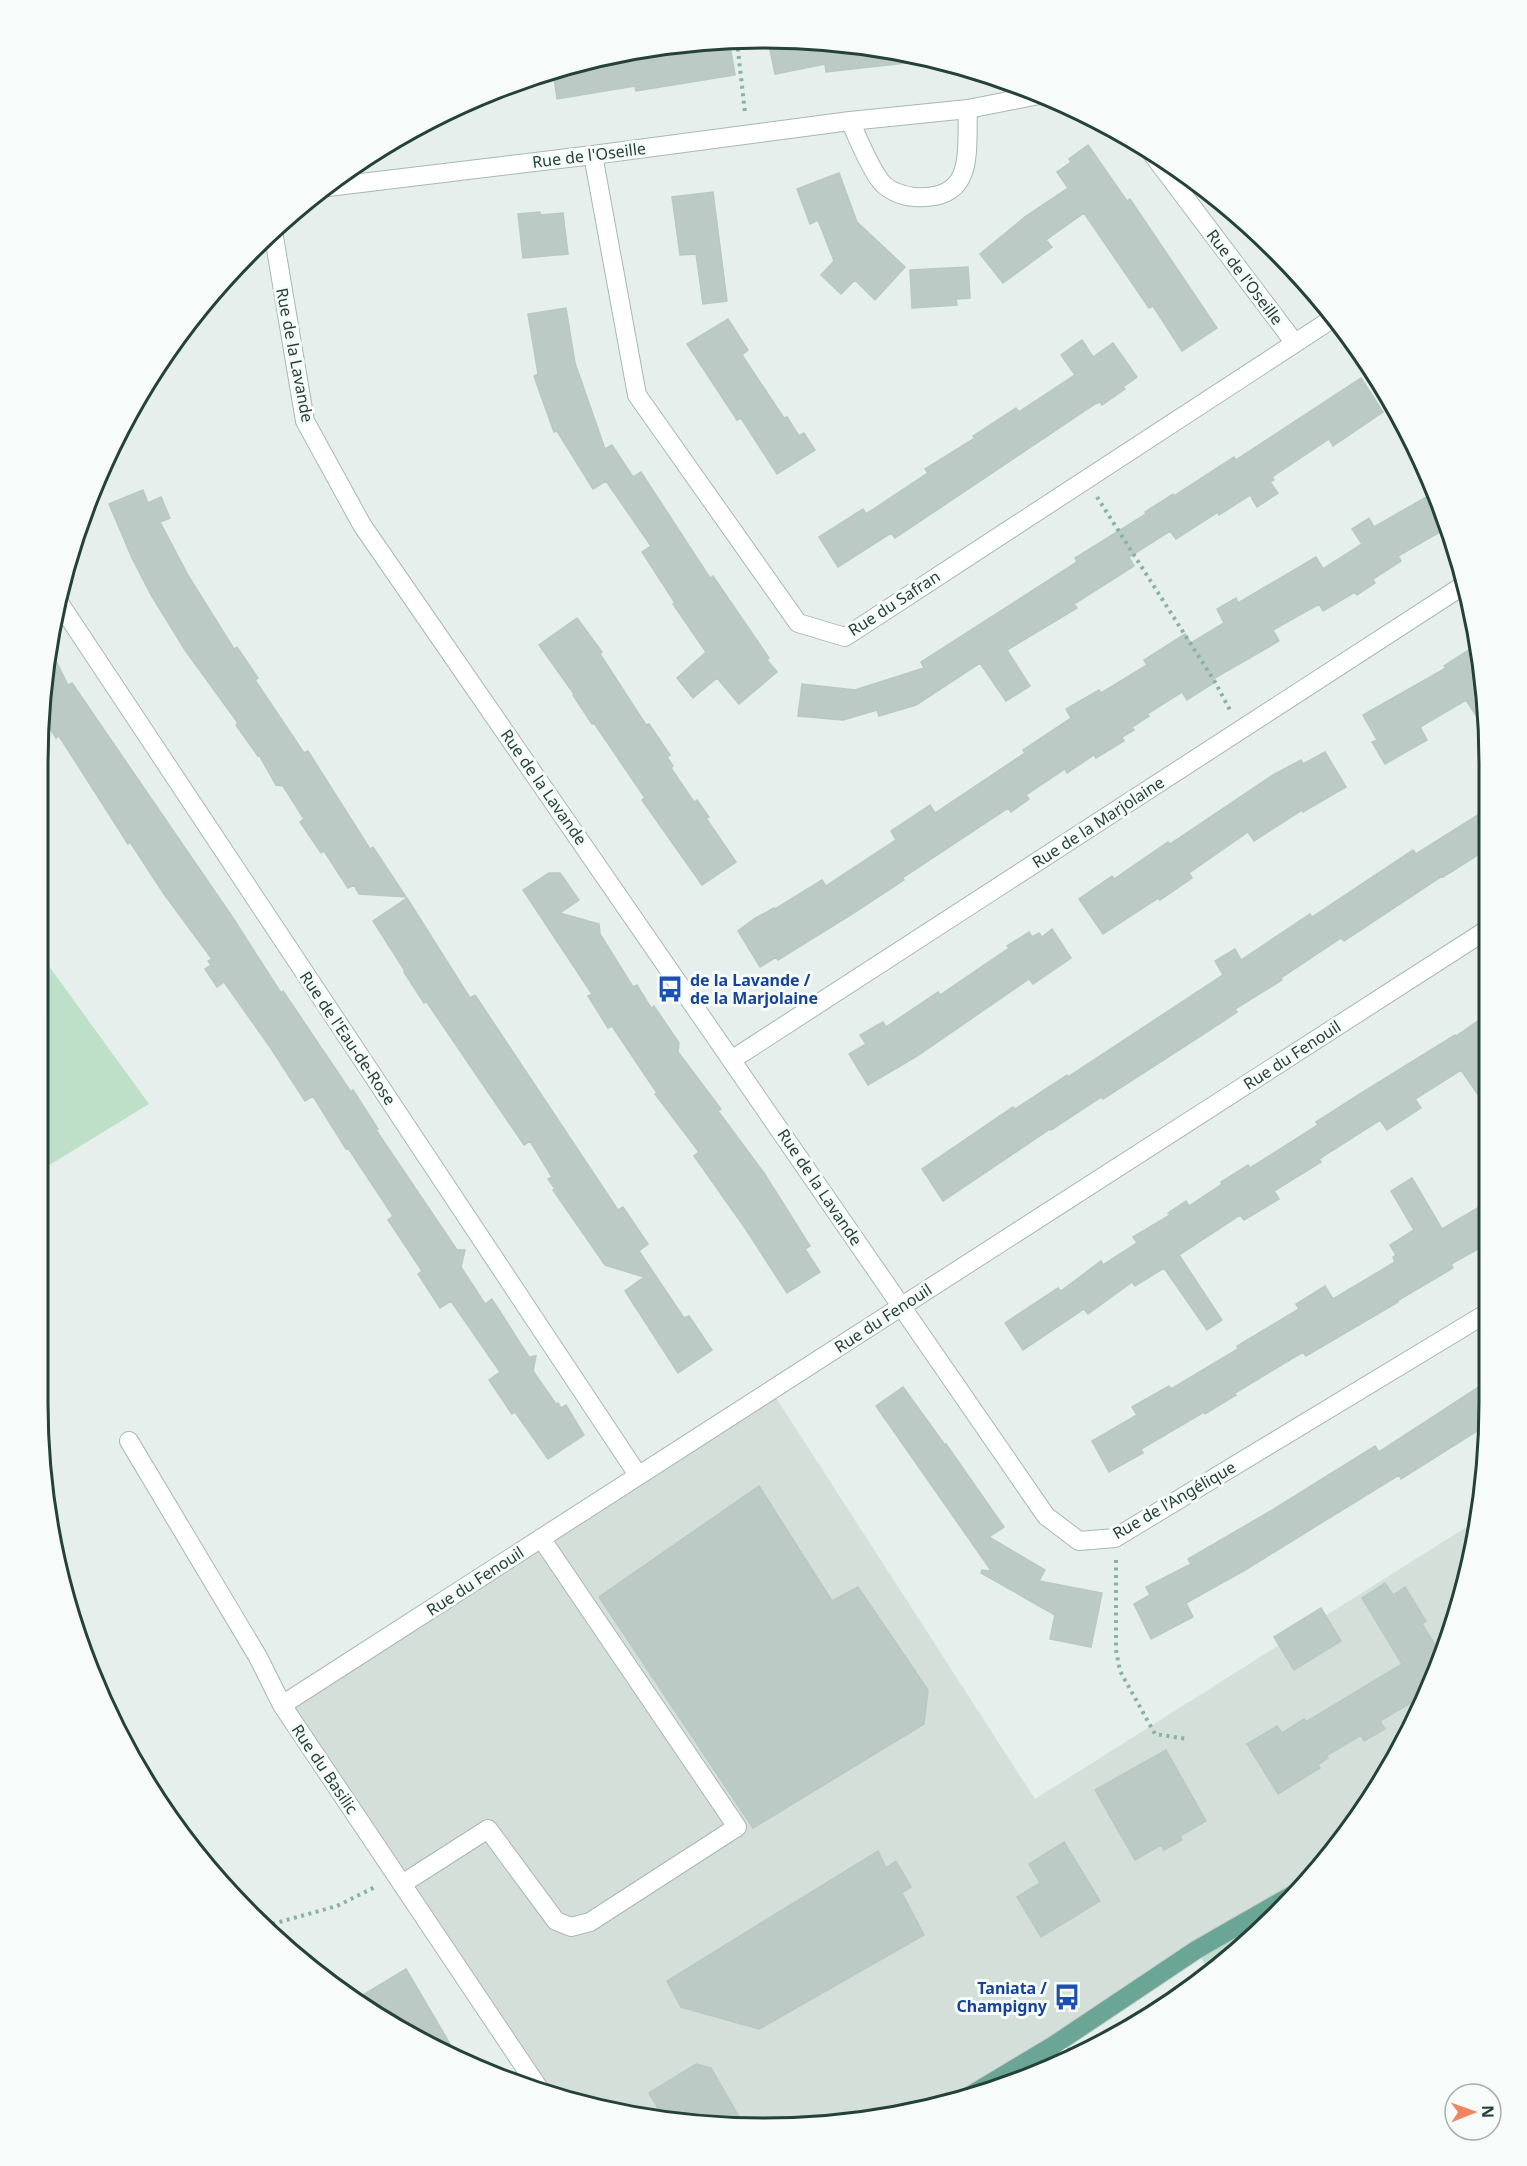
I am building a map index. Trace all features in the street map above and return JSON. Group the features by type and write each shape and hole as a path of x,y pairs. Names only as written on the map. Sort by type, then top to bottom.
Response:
{"main road":[{"path":"1000,2078 1054,2045 1196,1950 1269,1908"}],"street":[{"name":"Rue de l'Oseille","path":"343,185 850,121 968,109 1025,98"},
{"path":"850,121 879,181 902,196 931,198 954,189 966,170 968,109"},
{"name":"Rue du Safran","path":"594,155 637,395 798,623 845,636 1326,322"},
{"name":"Rue de l'Oseille","path":"1167,173 1294,342"},
{"name":"Rue de la Lavande","path":"275,242 304,421 362,525 902,1306"},
{"name":"Rue de la Marjolaine","path":"733,1059 1457,589"},
{"name":"Rue de l'Eau-de-Rose","path":"65,611 638,1475"},
{"name":"Rue du Fenouil","path":"282,1706 1479,935"},
{"name":"Rue de l'Angélique","path":"902,1306 1046,1516 1079,1541 1115,1538 1479,1318"},
{"name":"Rue du Basilic","path":"129,1441 258,1657 282,1706 533,2080"},
{"path":"400,1880 488,1829 556,1921 571,1927 590,1922 737,1827 541,1538"},
{"path":"1054,2045 1059,2054"}],"path":[{"path":"738,49 747,135"},
{"path":"1085,479 1215,682 1240,730"},
{"path":"1115,1538 1116,1650 1120,1671 1155,1734 1187,1739"},
{"path":"274,1923 336,1906 400,1880"}],"shaded area":[{"path":"771,1390 1035,1799 1468,1526 1455,1588 1441,1632 1425,1676 1405,1719 1383,1760 1331,1838 1269,1908 983,2083 949,2094 857,2112 764,2118 670,2112 578,2094 533,2080 282,1705"}],"green space":[{"path":"48,965 149,1104 48,1166"},
{"path":"1266,1911 1205,1965 1196,1950"}],"building":[{"path":"770,48 857,54 907,63 826,72 825,64 775,74"},
{"path":"731,49 735,75 636,91 635,86 557,99 554,80 578,72 670,54"},
{"path":"1088,145 1127,201 1130,199 1217,328 1182,351 1153,306 1149,308 1084,213 1046,240 1052,247 1003,283 980,254 1026,216 1068,188 1057,172 1071,162 1069,159"},
{"path":"839,173 857,222 905,267 875,300 855,280 841,294 821,275 834,261 818,220 810,224 797,189"},
{"path":"713,192 727,301 703,304 696,254 680,255 672,197"},
{"path":"540,212 540,215 563,213 568,254 523,258 518,214"},
{"path":"968,267 970,298 956,299 957,305 912,308 910,270"},
{"path":"566,308 575,363 605,449 612,445 633,477 641,472 710,578 713,576 777,672 739,704 717,678 693,698 677,678 706,652 673,604 675,603 642,552 651,546 606,481 593,489 557,431 554,432 534,376 538,374 528,314"},
{"path":"728,319 748,350 742,355 784,418 787,417 799,436 804,433 815,450 777,474 741,418 737,420 687,344"},
{"path":"1082,340 1093,357 1113,343 1137,377 1123,387 1125,389 1102,405 1100,402 1095,404 895,538 891,533 838,567 819,537 863,509 866,514 928,473 925,469 975,438 973,436 1016,408 1019,412 1075,375 1061,355"},
{"path":"1361,378 1383,412 1333,446 1329,439 1272,477 1274,480 1270,482 1278,493 1257,507 1250,495 1176,539 1170,531 1129,557 1134,566 1074,604 1077,608 1007,650 1030,686 1006,701 980,663 916,705 879,716 877,710 843,720 798,716 802,684 855,690 924,668 921,662 1077,562 1075,558 1146,514 1145,512 1173,494 1174,496 1234,457 1236,460"},
{"path":"143,490 148,503 161,497 170,518 160,522 189,577 234,649 237,647 258,678 255,680 304,753 308,751 370,849 373,847 406,897 359,894 354,885 348,888 324,851 321,853 300,822 304,819 283,786 276,785 259,755 236,725 238,723 185,650 151,595 109,504"},
{"path":"1427,496 1440,532 1398,556 1401,561 1373,579 1375,583 1357,595 1355,592 1323,611 1319,604 1273,630 1279,641 1213,679 1215,682 1187,700 1182,692 1147,714 1149,716 1132,727 1134,730 1122,737 1124,741 1096,758 1094,755 1067,773 1065,769 1026,795 1029,799 1011,812 1008,808 852,914 778,960 776,957 760,967 738,931 754,919 822,880 826,886 896,840 891,831 930,805 935,813 1025,753 1023,750 1071,718 1066,709 1099,690 1101,693 1147,665 1144,660 1185,634 1191,643 1224,623 1217,609 1236,598 1238,603 1316,557 1323,569 1362,544 1352,529 1369,518 1374,527"},
{"path":"577,618 602,652 600,654 646,725 649,724 670,755 667,757 673,766 671,768 694,802 697,800 709,817 706,818 736,862 702,885 642,800 645,798 539,645"},
{"path":"1469,650 1477,717 1466,700 1420,727 1427,740 1385,764 1372,742 1377,740 1363,715 1446,668 1444,666"},
{"path":"56,660 68,685 72,683 233,918 281,993 283,991 351,1092 353,1090 378,1129 376,1130 457,1250 465,1250 461,1267 485,1304 492,1299 529,1357 536,1356 533,1371 556,1404 558,1403 561,1408 566,1405 584,1435 548,1459 515,1412 512,1414 489,1380 500,1372 451,1301 440,1308 418,1274 422,1271 388,1220 393,1216 348,1148 346,1149 313,1096 305,1101 224,982 217,987 205,969 211,965 208,961 212,959 164,894 130,842 128,844 59,736 56,738 50,728"},
{"path":"1325,752 1346,787 1303,812 1302,810 1254,841 1248,832 1189,873 1192,878 1103,934 1079,899 1112,876 1114,879 1168,842 1170,844 1273,775 1301,760 1303,764"},
{"path":"1479,814 1479,854 1344,941 1341,938 1281,978 1282,980 1235,1009 1237,1012 1204,1034 1103,1099 1101,1097 1050,1129 943,1201 922,1169 1013,1107 1015,1109 1067,1075 1068,1077 1223,975 1215,961 1235,949 1241,960 1310,914 1312,917 1413,850 1416,854"},
{"path":"549,873 560,873 579,900 560,913 599,924 600,934 633,987 637,985 651,1008 654,1006 679,1043 678,1052 721,1109 718,1111 764,1173 810,1246 805,1249 820,1272 787,1293 694,1156 699,1152 655,1094 657,1093 612,1026 608,1028 588,996 592,994 523,890"},
{"path":"407,898 470,998 475,995 618,1210 623,1207 648,1244 639,1251 684,1318 689,1316 712,1350 678,1373 625,1291 644,1277 605,1265 553,1190 555,1189 548,1179 552,1177 530,1141 524,1145 426,1001 424,1003 373,921"},
{"path":"1052,929 1071,958 1033,984 1029,979 917,1056 868,1085 849,1054 866,1044 860,1035 883,1022 886,1027 938,992 940,995 1029,932 1032,937 1039,933 1042,937"},
{"path":"1479,1020 1479,1096 1461,1070 1415,1099 1421,1108 1387,1130 1380,1120 1319,1159 1321,1162 1274,1191 1279,1199 1244,1220 1240,1215 1179,1255 1222,1320 1207,1330 1164,1268 1135,1286 1132,1282 1088,1314 1084,1309 1023,1350 1005,1323 1058,1288 1061,1291 1101,1261 1103,1265 1137,1243 1133,1237 1170,1215 1168,1213 1186,1201 1189,1206 1222,1184 1221,1182 1248,1165 1250,1168 1318,1125 1316,1122"},
{"path":"1412,1178 1442,1229 1479,1207 1479,1248 1451,1264 1453,1268 1398,1302 1306,1356 1303,1352 1205,1414 1204,1412 1141,1449 1143,1453 1109,1472 1092,1441 1137,1415 1132,1407 1169,1386 1171,1389 1238,1349 1237,1346 1299,1309 1296,1304 1325,1286 1333,1299 1395,1262 1393,1257 1396,1255 1390,1245 1414,1230 1391,1191"},
{"path":"903,1387 1004,1527 989,1537 1045,1570 1039,1581 1102,1593 1091,1647 1050,1639 1055,1615 981,1573 982,1570 989,1571 990,1569 876,1406"},
{"path":"1479,1387 1478,1430 1401,1479 1399,1475 1245,1570 1186,1603 1193,1617 1151,1639 1134,1604 1150,1595 1146,1587 1191,1564 1188,1559 1375,1446 1379,1452"},
{"path":"759,1486 832,1601 858,1587 928,1690 924,1724 753,1828 599,1597"},
{"path":"1385,1583 1393,1595 1405,1587 1426,1621 1422,1624 1436,1646 1425,1676 1413,1702 1380,1721 1385,1729 1364,1741 1361,1735 1326,1756 1328,1758 1318,1765 1320,1768 1278,1794 1247,1744 1277,1726 1282,1733 1304,1719 1306,1722 1402,1664 1362,1598"},
{"path":"1321,1608 1341,1641 1294,1670 1274,1637"},
{"path":"1166,1750 1206,1821 1180,1836 1182,1840 1164,1850 1161,1845 1135,1860 1095,1790"},
{"path":"1064,1842 1100,1901 1041,1937 1017,1897 1040,1883 1029,1864"},
{"path":"878,1851 886,1868 896,1861 911,1887 902,1893 924,1935 759,2029 681,2007 667,1981"},
{"path":"406,1969 451,2046 406,2022 363,1995"},
{"path":"696,2064 711,2068 739,2117 659,2110 649,2093"}],"place":[{"name":"de la Lavande / de la Marjolaine","path":"670,989"},
{"name":"Taniata / Champigny","path":"1067,1997"}]}
